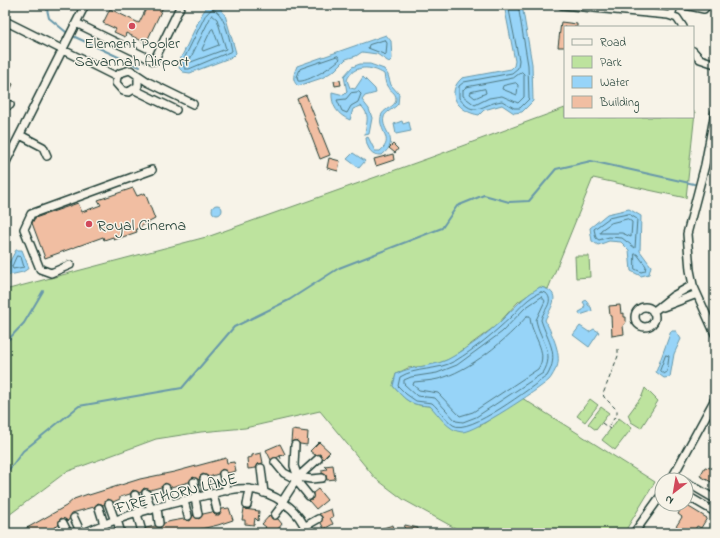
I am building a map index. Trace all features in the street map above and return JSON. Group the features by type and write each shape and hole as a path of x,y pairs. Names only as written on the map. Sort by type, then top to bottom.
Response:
{"street":[{"path":"5,164 85,5"},
{"path":"76,23 154,61 181,5"},
{"path":"562,5 606,7 672,16 677,18 682,26"},
{"path":"672,16 674,5"},
{"path":"685,5 704,9 708,5"},
{"path":"5,21 24,32 117,77"},
{"path":"5,24 24,32"},
{"path":"694,52 700,59 715,64"},
{"path":"138,77 138,86 135,90 130,92 123,91 119,88 117,77 120,72 130,70 138,77 193,104"},
{"path":"135,90 161,101 176,110"},
{"path":"161,101 166,96 165,90"},
{"path":"715,112 705,165 687,234 690,270 693,285 715,334"},
{"path":"20,135 43,147 47,156"},
{"path":"705,165 715,137"},
{"path":"70,265 51,273 40,269 24,229 31,214 152,170"},
{"path":"693,285 673,296 655,310 697,294"},
{"path":"675,472 715,399"},
{"path":"295,445 294,466 296,479"},
{"path":"275,515 296,479 318,460"},
{"path":"275,462 284,473 296,479 309,496"},
{"path":"261,468 264,493"},
{"path":"223,474 227,491"},
{"path":"296,479 322,478"},
{"path":"204,479 217,510"},
{"path":"194,482 198,514"},
{"path":"694,487 715,499"},
{"path":"166,488 170,504"},
{"path":"247,505 250,489"},
{"name":"FIRE THORN LANE","path":"82,533 97,530 104,524 170,504 227,491 250,489 264,493 283,502 296,514 306,530"},
{"path":"146,493 159,523"},
{"path":"135,495 141,528"},
{"path":"694,500 715,512"},
{"path":"184,501 188,516"},
{"path":"109,504 121,533"},
{"path":"634,533 654,505"},
{"path":"99,508 104,524"},
{"path":"74,518 82,533"},
{"path":"306,530 318,519"},
{"path":"63,523 68,533"}],"path":[{"path":"609,426 617,414 617,410 604,397 604,394 618,356 618,349"},
{"path":"602,423 609,426 610,429"}],"green space":[{"path":"564,108 564,118 694,118 695,112 686,198 593,178 548,289 540,287 518,302 497,325 452,358 435,365 408,368 396,374 393,386 405,399 418,405 430,406 439,415 480,426 522,398 654,481 624,533 464,533 404,500 375,478 320,411 245,428 201,432 156,439 66,472 5,518 5,290 210,236"},
{"path":"575,256 589,256 590,277 576,278"},
{"path":"645,388 658,401 641,428 631,422 628,415 642,396"},
{"path":"590,399 598,405 585,422 577,416"},
{"path":"601,407 609,413 596,430 588,424"},
{"path":"619,418 632,428 615,450 602,440"}],"water":[{"path":"504,5 522,5 532,64 533,101 522,112 514,113 502,105 484,110 479,115 465,110 460,106 454,96 454,90 462,78 511,69 514,66 515,61"},
{"path":"211,6 220,8 225,15 236,53 232,57 190,73 183,72 179,68 180,60 202,14 206,8"},
{"path":"386,35 391,41 392,59 389,62 377,54 362,52 356,56 346,59 335,70 322,78 298,86 294,81 294,74 297,66"},
{"path":"360,64 370,64 384,69 388,75 391,85 399,94 398,104 384,117 390,144 388,149 382,155 372,153 370,151 366,138 368,137 375,151 380,151 386,143 381,117 384,112 394,104 396,97 386,85 384,74 374,69 363,68 354,71 347,80 350,88 355,89 363,77 375,89 376,93 365,96 362,100 369,109 372,118 369,134 365,135 367,116 361,106 353,109 350,120 339,113 333,102 332,92 344,95 347,92 344,76 352,67"},
{"path":"402,121 403,124 409,122 411,131 396,134 394,124"},
{"path":"353,153 365,161 359,168 347,159"},
{"path":"217,205 222,210 217,215 212,210"},
{"path":"629,209 641,216 640,251 651,266 649,274 641,276 631,271 629,250 621,242 609,241 598,245 592,241 590,228 607,214"},
{"path":"16,250 22,250 29,268 23,272 5,276 5,270"},
{"path":"540,287 552,292 554,296 554,300 545,320 557,349 557,367 549,380 520,401 480,425 462,432 448,426 430,406 418,405 405,399 393,386 396,374 447,360 479,340 524,298"},
{"path":"586,300 592,311 580,315 579,312 583,310 585,305 583,302"},
{"path":"580,326 589,332 594,329 599,332 589,347 573,335"},
{"path":"671,331 676,331 681,339 674,354 670,377 664,378 656,372"}],"building":[{"name":"Element Pooler Savannah Airport","path":"148,5 164,5 146,43 126,33 125,37 114,32 116,29 103,23 110,9 139,23"},
{"path":"561,22 577,24 577,26 564,26 564,47 558,47"},
{"path":"5,80 13,84 7,98 5,98"},
{"path":"340,80 341,85 335,86 334,81"},
{"path":"306,95 330,155 320,159 297,99"},
{"path":"393,144 398,149 395,153 389,148"},
{"path":"393,154 394,160 376,166 374,159"},
{"path":"329,158 340,161 338,171 327,168"},
{"name":"Royal Cinema","path":"133,188 137,196 145,193 155,219 136,229 137,232 114,240 113,237 104,240 103,237 45,258 32,223 35,218 78,203 82,212 101,205 98,200"},
{"path":"620,305 621,314 624,313 624,317 626,317 626,322 623,326 624,334 612,336 609,306"},
{"path":"292,430 308,432 307,445 300,444 296,440 291,442"},
{"path":"319,442 330,452 323,459 320,454 315,455 310,451"},
{"path":"280,444 285,454 271,460 266,450"},
{"path":"261,453 263,463 258,464 256,468 248,469 247,458"},
{"path":"226,458 227,463 234,462 236,471 228,473 222,469 218,474 209,477 203,474 200,476 199,480 193,477 189,482 171,487 165,483 161,487 150,490 144,488 140,493 133,490 130,494 120,497 120,499 113,502 107,499 104,505 98,503 94,507 72,513 68,521 61,518 59,525 45,533 18,533 66,506 74,499 140,479 174,472"},
{"path":"715,458 715,484 700,476 705,467 710,468"},
{"path":"333,465 335,479 327,480 326,475 322,473 322,470 327,469 324,466"},
{"path":"318,489 327,500 316,509 309,501 312,500 313,493"},
{"path":"229,508 233,520 184,533 143,533 146,528 155,526 160,528 164,523 184,519 190,521 193,515 199,519 203,514 212,512 215,515 219,515 222,509"},
{"path":"244,509 259,511 258,521 255,518 254,525 245,524 245,520 242,520"},
{"path":"331,509 333,517 330,518 333,524 324,529 321,523 322,517 319,514"},
{"path":"694,510 707,518 701,528 697,526 693,533 672,533 682,517 678,514 679,512 694,512"},
{"path":"270,515 272,519 278,519 282,524 275,533 270,531 266,533 263,531 266,527 262,524"},
{"path":"393,525 395,533 370,532"},
{"path":"405,525 418,528 417,533 403,533"},
{"path":"137,530 143,533 131,533"}],"waterway":[{"path":"46,5 49,18 66,32"},
{"path":"75,37 140,67"},
{"path":"5,475 23,451 79,406 182,388 234,327 289,300 339,268 442,228 457,206 484,195 509,202 529,201 556,169 591,161 694,184"},
{"path":"5,343 24,323 43,291"}],"place":[{"name":"Element Pooler Savannah Airport","path":"132,26"},
{"name":"Royal Cinema","path":"89,224"}]}
